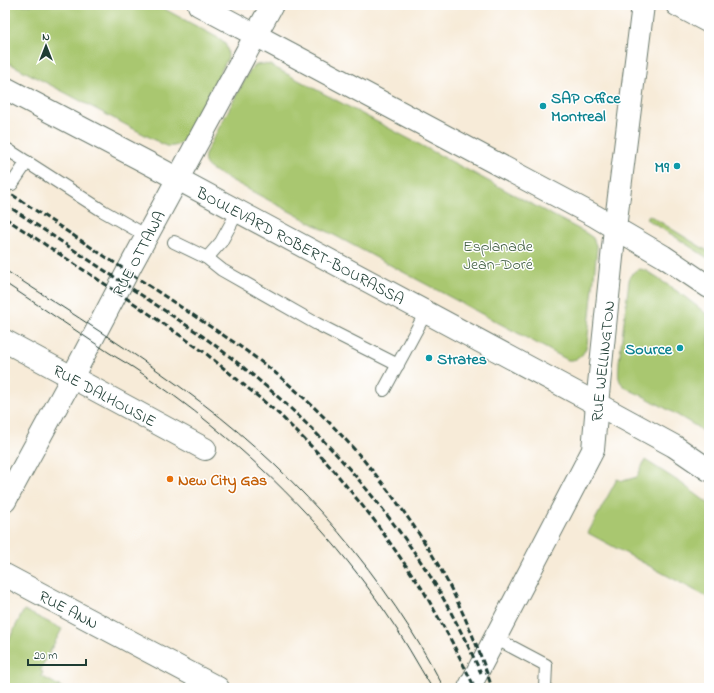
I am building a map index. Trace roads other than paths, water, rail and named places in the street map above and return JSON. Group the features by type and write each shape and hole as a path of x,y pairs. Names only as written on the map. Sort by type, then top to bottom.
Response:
{"main road":[{"path":"199,5 588,212 663,256 709,287"},
{"name":"RUE OTTAWA","path":"5,501 272,5"},
{"name":"RUE WELLINGTON","path":"469,688 593,450 615,228 643,5"},
{"path":"677,5 709,22"},
{"name":"BOULEVARD ROBERT-BOURASSA","path":"5,88 152,165 597,404 674,446 709,470"},
{"name":"RUE DALHOUSIE","path":"5,341 205,449"},
{"name":"RUE ANN","path":"5,575 218,688"}],"lane":[{"path":"5,148 118,220 147,236"},
{"path":"12,184 27,162"},
{"path":"207,258 221,242 238,211"},
{"path":"174,242 207,258 222,270 317,324 398,365"},
{"path":"384,390 426,312"},
{"path":"495,638 546,665 544,688"}],"tram line":[{"path":"5,270 105,335 178,385 238,432 274,464 339,532 368,569 396,608 421,647 444,688"},
{"path":"5,283 175,396 195,411 262,469 307,514 368,587 392,622 432,688"}],"railway":[{"path":"5,190 248,352 306,399 363,459 397,502 428,548 456,598 479,652 492,688"},
{"path":"5,204 201,335 254,376 303,420 348,467 396,527 413,551 435,584 465,639 481,673"},
{"path":"5,218 135,304 204,352 280,415 335,472 374,520 423,590 452,642 475,688"}],"place":[{"name":"SAP Office Montreal","path":"543,106"},
{"name":"M9","path":"677,166"},
{"name":"Source","path":"680,348"},
{"name":"Strates","path":"429,358"},
{"name":"New City Gas","path":"170,479"}],"park label":[{"name":"Esplanade Jean-Doré","path":"498,254"}]}
